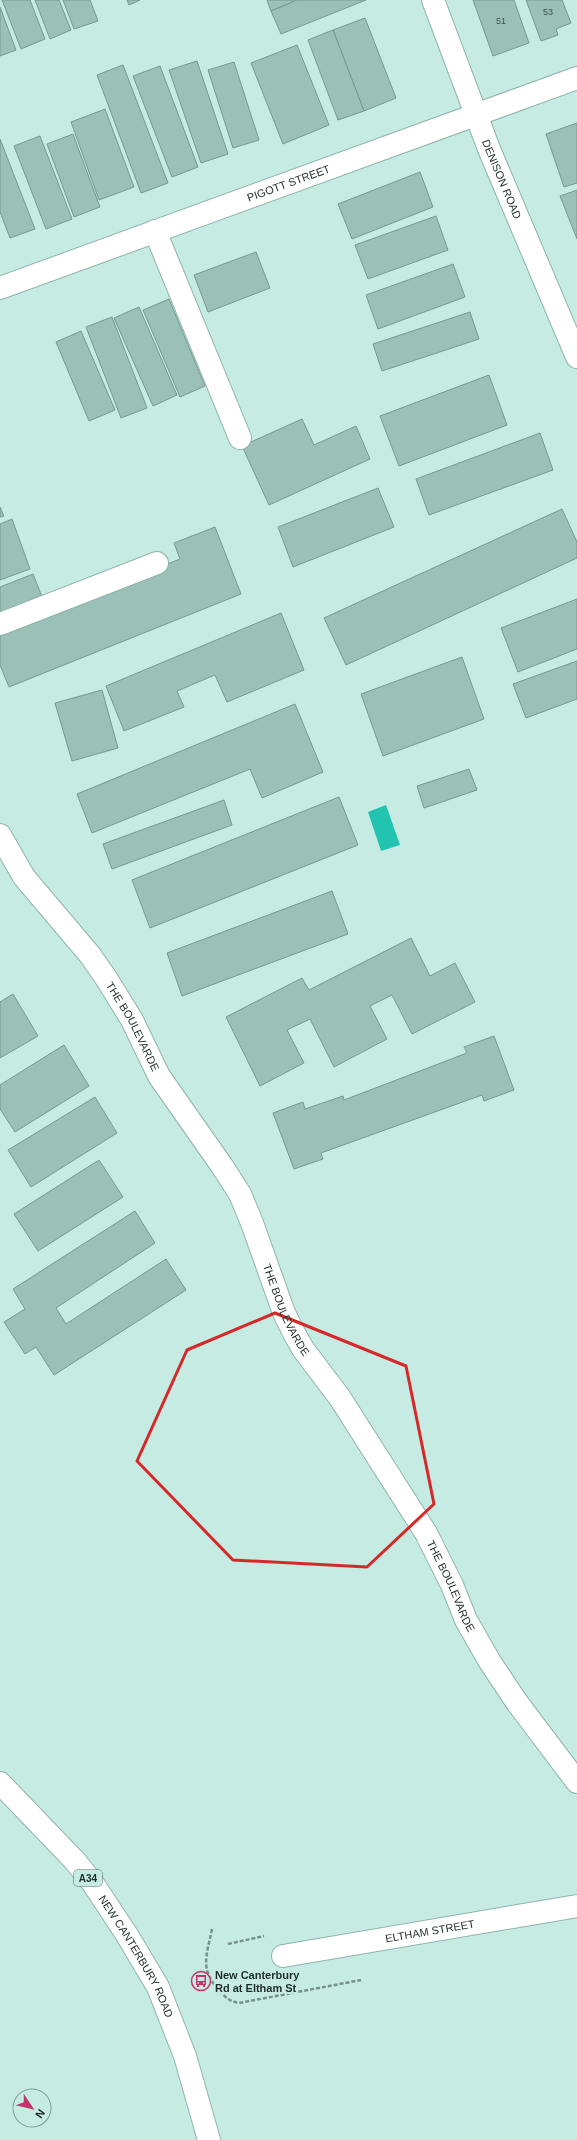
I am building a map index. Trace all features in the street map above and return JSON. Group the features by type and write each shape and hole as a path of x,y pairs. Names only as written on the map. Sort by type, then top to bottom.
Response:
{"main road":[{"name":"DENISON ROAD","path":"433,0 476,115 577,357"},
{"name":"PIGOTT STREET","path":"0,288 577,78"},
{"path":"156,231 240,438"},
{"path":"0,624 157,563"},
{"name":"THE BOULEVARDE","path":"0,835 24,877 44,903 90,955 106,978 132,1020 159,1076 236,1189 252,1223 284,1313 303,1349 340,1398 426,1533 452,1585 466,1620 486,1656 516,1701 577,1782"},
{"name":"NEW CANTERBURY ROAD","path":"0,1783 57,1840 88,1877 110,1909 158,1987 185,2056 209,2140"},
{"name":"ELTHAM STREET","path":"283,1956 577,1906"}],"path":[{"path":"212,1929 205,1966 210,1980 229,2001 239,2003 361,1980"}],"highlighted area":[{"path":"275,1313 406,1366 434,1504 367,1567 233,1560 137,1461 187,1350"}],"shaded area":[{"path":"386,805 400,845 381,851 368,812"}],"building":[{"path":"2,0 30,0 45,39 21,49"},
{"path":"35,0 59,0 71,30 50,39"},
{"path":"63,0 90,0 98,21 74,29"},
{"path":"127,0 140,0 129,5"},
{"path":"267,0 297,0 271,11"},
{"path":"297,0 366,0 281,34 271,11"},
{"path":"473,0 514,0 529,43 493,56"},
{"path":"526,0 562,0 571,23 556,29 558,35 541,41"},
{"path":"0,7 16,50 0,56"},
{"path":"365,18 396,98 364,111 333,30"},
{"path":"333,30 364,111 338,120 308,40"},
{"path":"297,45 329,125 283,144 251,63"},
{"path":"197,61 228,154 201,163 169,70"},
{"path":"234,62 259,140 233,148 208,70"},
{"path":"123,65 168,183 141,193 97,75"},
{"path":"160,66 198,167 172,177 133,76"},
{"path":"105,109 134,187 99,200 71,122"},
{"path":"577,123 577,183 564,187 546,134"},
{"path":"73,134 100,207 74,217 47,144"},
{"path":"40,136 72,219 46,229 14,146"},
{"path":"0,139 35,229 10,238 0,212"},
{"path":"420,172 433,207 352,239 338,204"},
{"path":"577,190 577,239 560,196"},
{"path":"436,216 448,250 368,279 355,245"},
{"path":"256,252 270,288 208,312 194,275"},
{"path":"453,264 465,297 378,329 366,295"},
{"path":"169,299 205,386 180,397 143,310"},
{"path":"139,307 177,395 153,406 114,318"},
{"path":"470,312 479,339 382,371 373,344"},
{"path":"112,317 147,408 121,418 86,327"},
{"path":"81,331 115,410 89,421 56,342"},
{"path":"489,375 507,425 399,466 380,416"},
{"path":"302,419 314,445 356,426 370,459 269,505 242,446"},
{"path":"540,433 553,470 429,515 416,479"},
{"path":"378,488 394,527 293,567 278,527"},
{"path":"0,507 4,516 0,517"},
{"path":"562,509 577,542 577,558 346,665 324,618"},
{"path":"12,519 30,569 0,580 0,524"},
{"path":"215,527 241,594 9,687 0,665 0,631 180,559 174,543"},
{"path":"33,574 44,602 0,618 0,587"},
{"path":"577,599 577,649 518,672 501,628"},
{"path":"281,613 304,670 227,702 215,675 177,691 184,707 124,731 106,686"},
{"path":"462,657 484,719 383,756 361,694"},
{"path":"577,661 577,699 526,718 513,684"},
{"path":"102,690 118,748 72,761 55,703"},
{"path":"295,704 323,772 262,798 250,769 92,833 77,794"},
{"path":"469,769 477,790 424,808 417,786"},
{"path":"339,797 358,845 150,928 132,880"},
{"path":"224,800 232,825 112,869 103,844"},
{"path":"332,891 348,934 182,996 167,953"},
{"path":"411,938 430,976 455,963 475,1002 412,1034 392,995 370,1006 387,1039 334,1067 310,1019 287,1030 304,1063 260,1086 226,1017 302,978 309,990"},
{"path":"13,994 38,1036 0,1058 0,1002"},
{"path":"494,1036 514,1090 484,1101 482,1095 321,1153 323,1159 294,1169 273,1113 303,1102 305,1109 343,1096 344,1100 467,1053 464,1047"},
{"path":"64,1045 89,1086 15,1132 0,1109 0,1085"},
{"path":"95,1097 117,1133 31,1187 8,1150"},
{"path":"99,1160 123,1197 38,1251 14,1214"},
{"path":"135,1211 155,1243 56,1308 66,1324 166,1259 186,1290 54,1375 36,1347 25,1354 4,1322 25,1309 13,1289"}],"place":[{"name":"New Canterbury Rd at Eltham St","path":"201,1981"}]}
